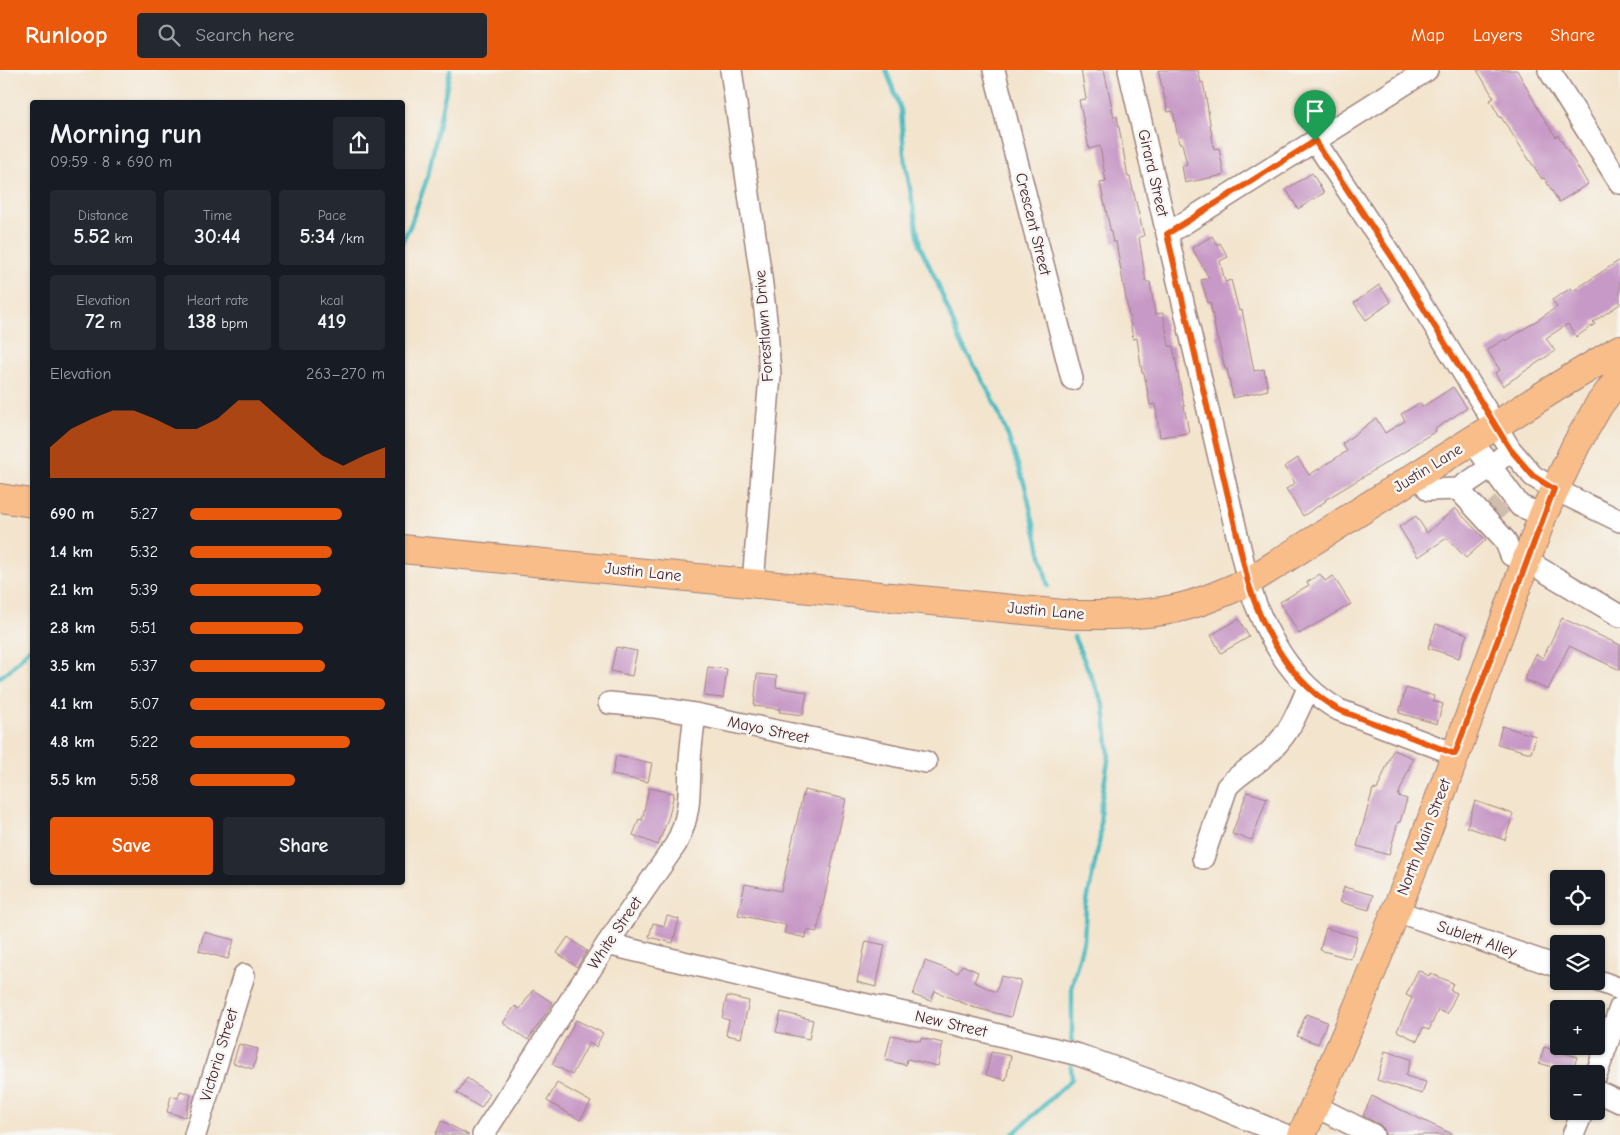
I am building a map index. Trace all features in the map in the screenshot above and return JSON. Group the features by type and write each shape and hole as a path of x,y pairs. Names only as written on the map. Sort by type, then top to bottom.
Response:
{"main road":[{"name":"Justin Lane","path":"405,549 1074,615 1162,611 1215,597 1248,582 1417,474 1620,349"},
{"name":"North Main Street","path":"1302,1135 1358,1006 1396,911 1527,561 1509,509 1544,482 1576,445 1599,405 1620,377"},
{"path":"0,498 30,503"}],"street":[{"name":"Forestlawn Drive","path":"731,70 761,278 770,376 753,583"},
{"name":"Crescent Street","path":"994,70 1072,379"},
{"name":"Girard Street","path":"1128,70 1248,582 1260,614 1272,639 1288,664 1308,688 1326,702 1339,710 1455,754"},
{"path":"1167,234 1427,70"},
{"path":"1549,70 1620,183"},
{"path":"1315,141 1392,257 1510,449 1544,482 1620,521"},
{"path":"1472,441 1491,467 1509,509 1505,540 1511,555 1527,561 1620,616"},
{"path":"1458,489 1491,467 1510,449"},
{"path":"1417,474 1429,490 1458,489 1509,509"},
{"path":"1505,540 1509,509"},
{"path":"1203,858 1227,787 1235,778 1264,757 1279,742 1292,726 1308,688"},
{"name":"Mayo Street","path":"609,703 654,707 695,714 926,762"},
{"name":"White Street","path":"483,1135 607,944 676,844 684,829 688,812 690,758 695,714"},
{"name":"Sublett Alley","path":"1396,911 1550,964"},
{"name":"New Street","path":"607,944 959,1025 1079,1056 1178,1091 1285,1135"},
{"name":"Victoria Street","path":"195,1135 244,975"},
{"path":"1605,983 1620,989"},
{"path":"1600,1065 1620,1008"},
{"path":"1605,1095 1620,1102"},
{"path":"1315,1106 1373,1135"},
{"path":"1574,1135 1580,1120"}],"building":[{"path":"1081,70 1104,70 1114,117 1117,116 1128,177 1130,177 1144,236 1139,237 1146,282 1150,282 1155,314 1163,313 1169,346 1173,346 1189,433 1160,437 1155,404 1150,405 1144,373 1142,373 1137,338 1133,339 1116,242 1113,242 1100,183 1106,182 1100,146 1089,149 1079,100 1086,99"},
{"path":"1158,70 1198,70 1201,83 1203,82 1214,149 1219,148 1224,175 1185,183 1182,166 1187,165 1182,143 1179,143 1173,111 1168,112"},
{"path":"1477,70 1517,70 1541,114 1556,137 1558,135 1588,184 1559,202 1544,178 1542,179 1500,118 1490,100 1494,98"},
{"path":"1312,173 1324,193 1298,209 1286,189"},
{"path":"1212,236 1217,245 1220,243 1228,257 1220,261 1225,282 1231,280 1239,311 1242,310 1254,371 1264,369 1268,390 1233,398 1227,369 1225,369 1217,339 1210,302 1208,303 1201,280 1209,278 1192,248"},
{"path":"1620,260 1620,304 1593,322 1595,324 1576,337 1568,324 1546,338 1555,351 1503,386 1495,373 1500,370 1487,350 1505,339 1506,341 1557,307 1552,300 1571,288 1573,291"},
{"path":"1379,285 1391,302 1366,320 1354,303"},
{"path":"1453,387 1467,408 1409,449 1325,500 1303,516 1286,489 1295,483 1284,467 1298,458 1309,475 1347,451 1342,444 1376,418 1385,433 1405,421 1401,414 1420,403 1422,407"},
{"path":"1455,508 1486,540 1466,558 1447,538 1418,557 1399,527 1416,516 1427,533"},
{"path":"1320,574 1325,581 1333,576 1351,604 1299,634 1280,602 1309,585 1307,582"},
{"path":"1562,618 1620,645 1620,670 1569,646 1548,690 1524,679 1536,654 1543,658"},
{"path":"1239,619 1249,637 1221,653 1211,635"},
{"path":"1436,624 1467,634 1459,658 1428,648"},
{"path":"616,647 637,651 632,676 611,671"},
{"path":"708,667 727,669 723,698 704,696"},
{"path":"757,674 777,676 776,687 807,692 803,715 779,712 780,709 754,706"},
{"path":"1406,688 1434,696 1433,701 1443,704 1437,724 1399,713"},
{"path":"1502,726 1536,736 1531,753 1497,744"},
{"path":"1393,750 1413,758 1398,796 1407,799 1400,822 1398,822 1389,855 1357,846 1373,789 1377,790"},
{"path":"616,756 652,763 648,782 612,775"},
{"path":"649,788 674,793 669,816 658,845 633,835 639,819 642,820"},
{"path":"804,790 846,799 817,932 807,930 806,938 784,933 786,925 738,915 745,884 781,891"},
{"path":"1247,792 1267,798 1252,840 1232,834"},
{"path":"1475,801 1513,814 1505,840 1467,827"},
{"path":"1344,887 1373,895 1369,910 1340,902"},
{"path":"667,916 679,919 673,943 649,937 653,923 664,926"},
{"path":"1326,928 1357,937 1351,959 1320,950"},
{"path":"204,932 234,940 228,959 199,951"},
{"path":"568,937 587,951 577,967 557,953"},
{"path":"866,941 885,945 876,987 857,982"},
{"path":"925,961 958,973 962,965 978,972 974,982 996,992 1001,976 1021,981 1011,1017 972,1007 935,991 931,1001 913,995"},
{"path":"1418,970 1429,976 1430,973 1453,983 1450,990 1457,993 1447,1014 1438,1010 1429,1030 1423,1028 1417,1041 1397,1031 1412,998 1406,995"},
{"path":"533,990 553,1003 528,1040 503,1023 515,1006 520,1009"},
{"path":"727,996 749,1001 741,1038 726,1035 729,1020 722,1018"},
{"path":"781,1012 813,1020 809,1039 776,1032"},
{"path":"1306,1014 1327,1022 1318,1044 1297,1036"},
{"path":"576,1020 603,1033 596,1047 589,1043 572,1075 552,1064"},
{"path":"891,1035 920,1041 921,1038 943,1043 938,1066 907,1059 906,1065 885,1060"},
{"path":"239,1044 258,1049 253,1069 233,1063"},
{"path":"1544,1047 1550,1049 1550,1055 1570,1055 1577,1057 1574,1065 1550,1066 1539,1063"},
{"path":"1385,1051 1411,1059 1406,1076 1426,1082 1422,1094 1377,1080"},
{"path":"991,1052 1011,1056 1006,1080 986,1075"},
{"path":"467,1078 490,1094 481,1108 457,1093"},
{"path":"557,1083 591,1102 580,1120 547,1101"},
{"path":"180,1091 191,1094 185,1117 167,1112 171,1096 178,1098"},
{"path":"1372,1096 1454,1135 1385,1135 1384,1129 1379,1124 1363,1116"},
{"path":"442,1121 469,1135 435,1135"}],"waterway":[{"path":"405,236 428,176 450,70"},
{"path":"886,70 901,110 904,154 920,246 937,282 961,343 991,395 1008,436 1025,486 1048,586"},
{"path":"1072,1041 1072,985 1084,938 1086,906 1100,838 1101,803 1109,755 1104,706 1074,637"},
{"path":"0,677 10,670 30,648"},
{"path":"1012,1135 1072,1079 1071,1066"}],"tunnel":[{"path":"1490,515 1502,504"}],"route":[{"path":"1315,141 1392,257 1510,449 1533,476 1554,489 1455,754 1339,710 1326,702 1308,688 1288,664 1272,639 1252,596 1248,582 1167,234 1315,141"}]}
